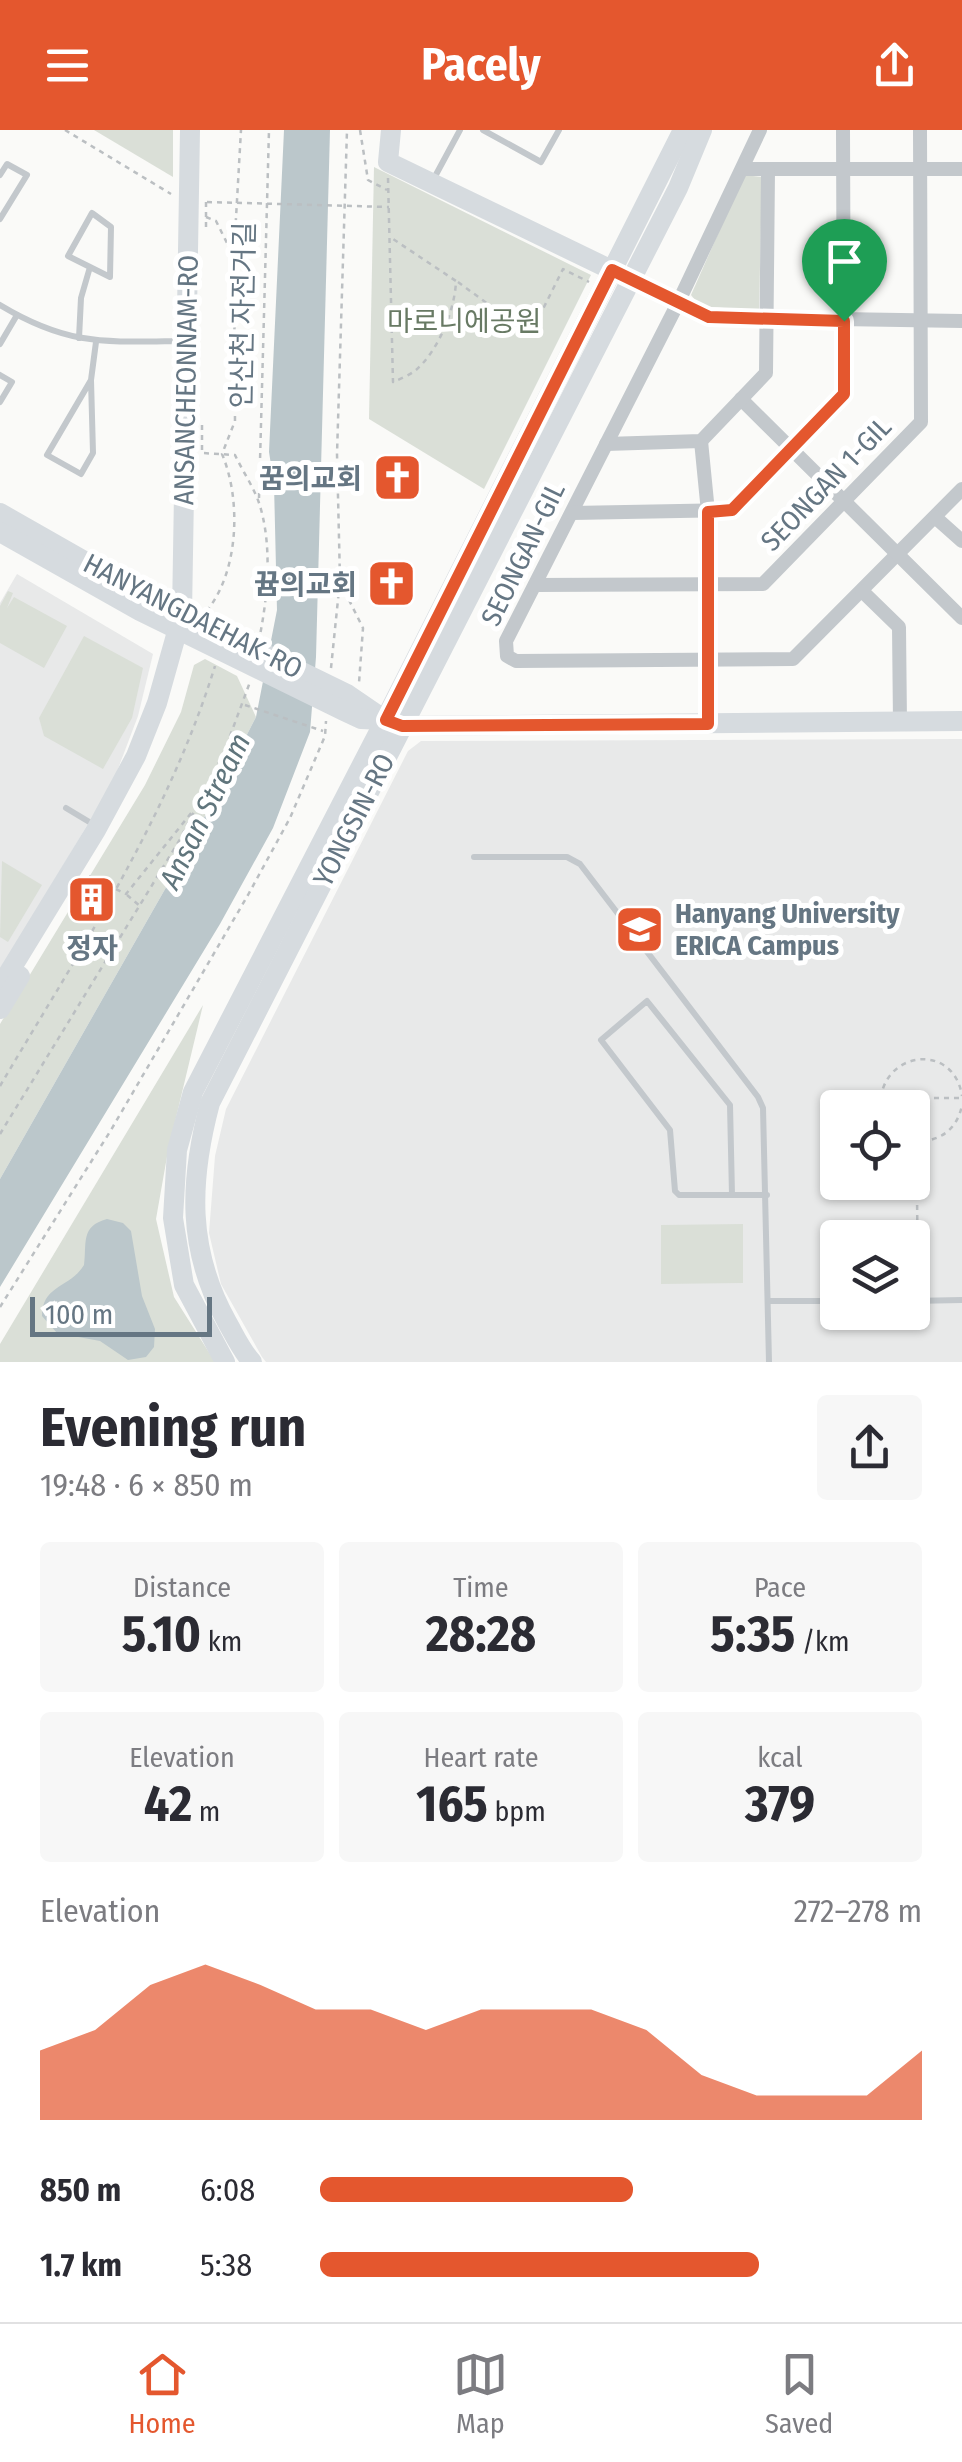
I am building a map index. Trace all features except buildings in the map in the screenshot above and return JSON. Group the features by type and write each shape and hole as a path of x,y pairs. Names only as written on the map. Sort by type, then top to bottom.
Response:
{"main road":[{"name":"ANSANCHEONNAM-RO","path":"0,1009 82,873 136,756 187,622 185,340 190,130"},
{"path":"391,130 388,162 615,279 682,130"},
{"name":"YONGSIN-RO","path":"252,1362 209,1290 194,1216 197,1154 210,1104 615,279 678,188 702,130"},
{"name":"YONGSIN-RO","path":"224,1362 184,1285 173,1218 177,1150 192,1092 394,723 615,279"},
{"name":"HANYANGDAEHAK-RO","path":"0,514 227,646 344,705 361,718 394,723 962,722"},
{"name":"HANYANGDAEHAK-RO","path":"0,532 187,622"},
{"name":"ANSANCHEONNAM-RO","path":"2,980 102,829"}],"street":[{"name":"SEONGAN-GIL","path":"760,130 678,303 506,641 507,656 516,661 793,659 962,489"},
{"path":"572,512 732,510 844,394 844,130"},
{"name":"SEONGAN 1-GIL","path":"535,584 764,584 921,422 920,130"},
{"path":"743,169 962,170"},
{"path":"606,444 702,442 766,373 768,170"},
{"path":"615,279 709,317 962,321"},
{"path":"741,399 962,618"},
{"path":"702,442 708,512 708,724"},
{"path":"934,517 962,541"},
{"path":"862,591 899,627 900,722"}],"lane":[{"path":"431,184 460,130"},
{"path":"483,130 541,162 559,130"},
{"path":"0,176 7,164 26,175 0,219"},
{"path":"92,214 111,226 110,277 90,267 68,256 92,214"},
{"path":"80,338 81,298 90,267"},
{"path":"0,305 51,331 96,342 185,340"},
{"path":"0,344 17,315"},
{"path":"91,380 47,455 82,474 93,453 91,380 96,342"},
{"path":"0,375 12,382 0,402"},
{"path":"66,808 102,829"},
{"path":"474,856 567,857 580,864 758,1098 763,1108 767,1195 769,1362"},
{"path":"732,1195 730,1105 647,1002 602,1042 670,1130 675,1192 679,1195 732,1195 767,1195"},
{"path":"930,1300 962,1300"},
{"path":"769,1301 820,1301"}],"path":[{"path":"65,130 188,201 389,208"},
{"path":"187,622 220,593 234,529 230,475 222,454 235,421 234,256 241,130"},
{"name":"안산천 자전거길","path":"259,502 269,130"},
{"path":"330,675 340,580 337,454 348,130"},
{"path":"360,130 368,180 388,191"},
{"path":"388,162 394,382 416,370 440,337 455,305 456,281"},
{"path":"206,217 216,221 234,256"},
{"path":"390,237 530,335 563,270 615,279"},
{"path":"0,1308 111,1130 248,895 290,818 325,732 344,705 363,628 340,580"},
{"path":"0,1086 154,821 227,646"},
{"path":"244,704 325,732"},
{"path":"126,894 196,807"},
{"path":"82,873 126,894 141,906"},
{"path":"882,1090 893,1070 918,1059 932,1060 954,1075 962,1098 930,1098"},
{"path":"930,1142 954,1127 962,1105"}],"shaded area":[{"path":"284,130 330,130 316,657 310,732 273,828 220,924 0,1287 0,1179 189,847 256,717 277,610 274,484 269,452"},
{"path":"17,574 153,654 138,716 113,782 0,971 0,603"},
{"name":"Hanyang University ERICA Campus","path":"962,739 962,1362 266,1362 221,1284 209,1233 215,1156 226,1109 408,751 421,741"},
{"path":"107,1219 123,1223 131,1231 142,1296 155,1329 154,1347 146,1357 128,1360 100,1341 57,1333 42,1316 47,1298 84,1265 85,1243 92,1226"}],"green space":[{"path":"94,130 173,130 173,177"},
{"name":"마로니에공원","path":"374,167 591,275 484,489 369,419"},
{"path":"744,175 762,177 759,311 700,306 691,295"},
{"path":"8,591 13,593 7,608 14,597 67,626 44,668 0,643 0,606"},
{"path":"84,636 143,668 132,718 103,769 44,736 39,718"},
{"path":"205,659 237,676 256,717 189,847 0,1179 0,1024 145,785 181,712 194,665"},
{"path":"2,861 42,885 8,942 0,937"},
{"path":"203,1005 156,1219 174,1297 215,1362 0,1362 0,1344"},
{"path":"743,1224 743,1283 661,1284 661,1225"}],"place":[{"name":"꿈의교회","path":"397,478"},
{"name":"뀸의교회","path":"392,584"},
{"name":"정자","path":"92,900"},
{"name":"Hanyang University ERICA Campus","path":"640,929"}],"route":[{"path":"612,270 709,317 844,321 844,394 732,510 708,512 708,724 402,726 386,720 612,270"}],"water label":[{"name":"Ansan Stream","path":"205,811"}]}
